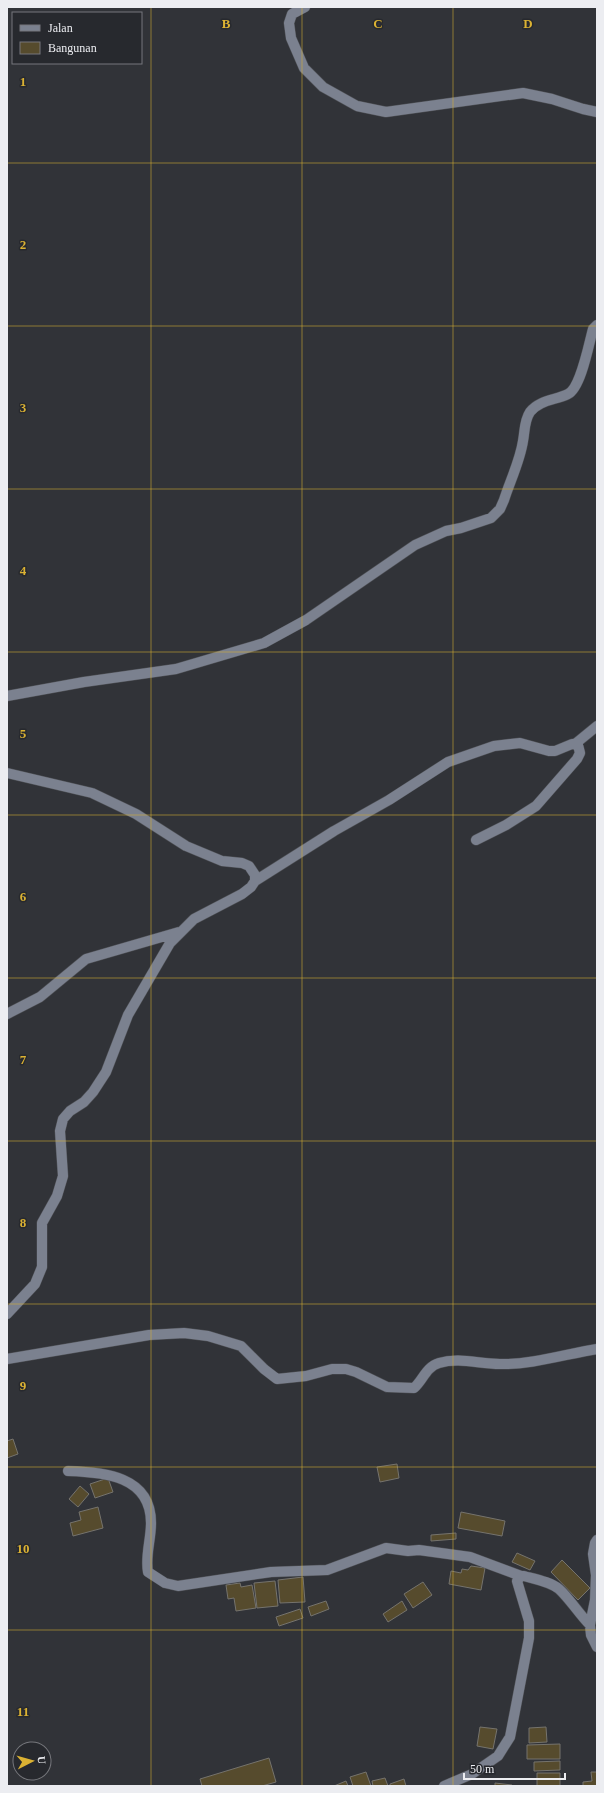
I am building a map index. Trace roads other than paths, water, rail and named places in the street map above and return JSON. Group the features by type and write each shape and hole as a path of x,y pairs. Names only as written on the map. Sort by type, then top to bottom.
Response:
{"street":[{"path":"305,7 292,14 289,23 291,38 304,68 323,87 357,106 386,112 523,93 552,99 597,112"},
{"path":"7,696 84,682 176,669 264,643 306,620 415,545 446,531 461,528 491,518 500,509 504,500 523,442 526,419 531,410 547,400 569,394 574,390 581,374 593,329 597,325"},
{"path":"7,1314 35,1284 42,1267 42,1223 57,1196 62,1176 60,1131 63,1119 70,1111 84,1102 100,1082 106,1072 128,1014 141,989 170,943 181,931 194,919 242,894 251,887 255,881 334,831 389,800 448,762 494,746 520,743 555,751 575,744 597,726"},
{"path":"476,840 506,825 536,806 577,759 580,753 579,748 575,744"},
{"path":"7,773 92,794 113,802 136,814 186,846 222,861 242,863 249,866 255,875 255,881"},
{"path":"7,1014 40,996 86,959 181,931"},
{"path":"7,1359 149,1335 184,1334 208,1336 241,1346 264,1369 277,1379 306,1376 332,1369 346,1370 356,1372 387,1387 402,1389 414,1388 420,1382 428,1368 438,1363 451,1360 501,1364 529,1361 597,1349"},
{"path":"68,1471 109,1474 139,1488 146,1502 151,1522 146,1562 148,1572 165,1583 178,1586 271,1572 327,1570 386,1548 408,1551 419,1550 470,1557 558,1588 568,1598 578,1613 590,1625"},
{"path":"597,1540 593,1554 596,1575 595,1600 590,1625 591,1635 597,1647"},
{"path":"444,1786 472,1774 498,1756 510,1737 529,1638 529,1621 517,1581 521,1576"}]}
